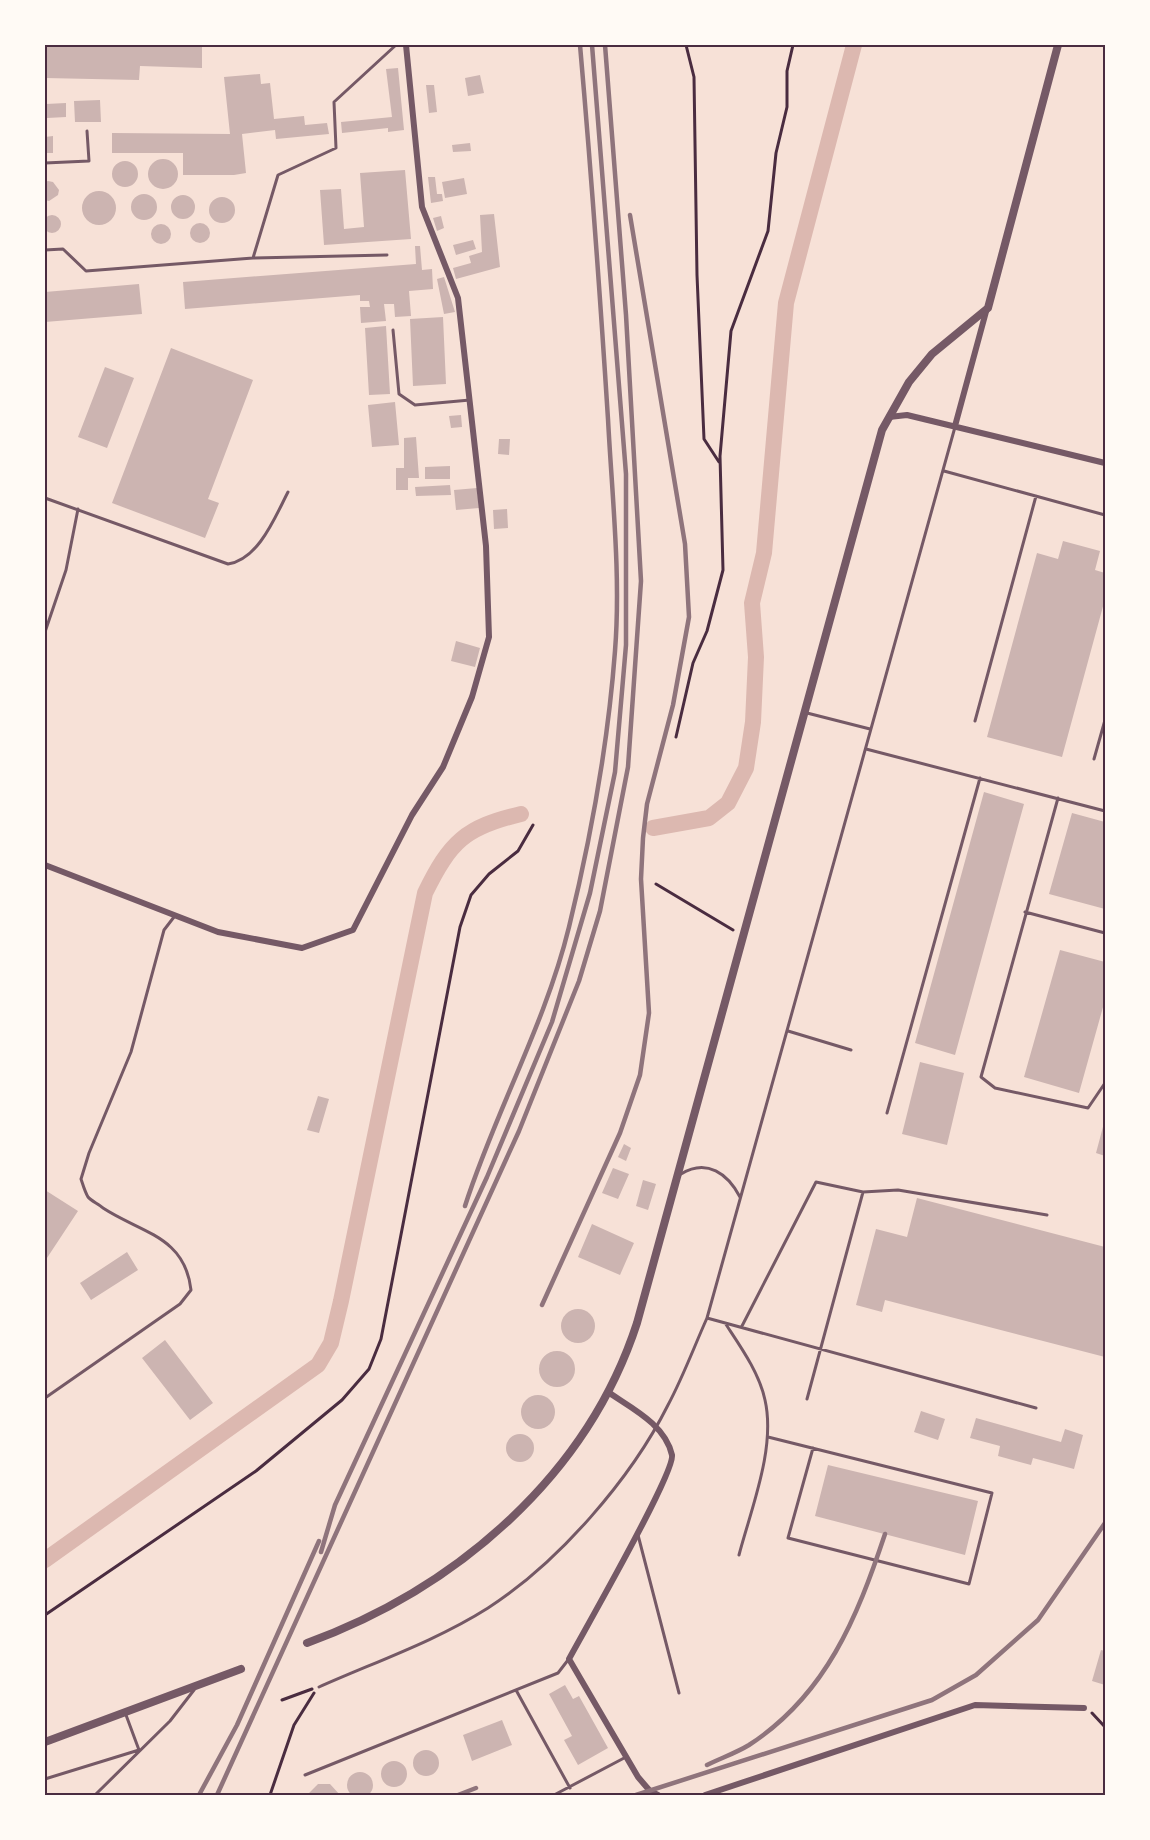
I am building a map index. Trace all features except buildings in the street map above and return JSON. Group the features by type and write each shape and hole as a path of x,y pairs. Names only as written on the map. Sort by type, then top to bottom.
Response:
{"street":[{"path":"45,866 176,914 218,932 302,948 353,930 412,814 443,767 472,697 489,637 486,546 471,431 471,400 458,298 422,207 406,45"},
{"path":"955,426 1058,45"},
{"path":"307,1643 391,1607 484,1544 530,1502 608,1392 629,1347 637,1323 803,712 887,417 909,382 932,354 988,308"},
{"path":"887,417 907,415 1105,463"},
{"path":"608,1392 657,1426 672,1456 671,1465 569,1659 638,1777 650,1791 658,1795"},
{"path":"45,1742 241,1669"},
{"path":"705,1795 975,1705 1084,1708"}],"lane":[{"path":"253,258 278,175 336,148 334,102 396,45"},
{"path":"45,163 89,161 87,131"},
{"path":"45,250 63,249 86,271 253,258 387,255"},
{"path":"393,330 399,394 415,405 471,400"},
{"path":"319,1687 432,1637 489,1607 531,1574 578,1532 624,1477 657,1426 707,1318 955,426"},
{"path":"944,471 1105,515"},
{"path":"45,498 228,564 240,562 264,536 288,492"},
{"path":"975,721 1036,496"},
{"path":"45,632 66,570 78,509"},
{"path":"803,712 870,729"},
{"path":"1094,759 1105,720"},
{"path":"866,749 1105,811"},
{"path":"887,1113 980,778"},
{"path":"1058,798 981,1077 995,1088 1088,1108 1105,1083"},
{"path":"1025,912 1105,933"},
{"path":"45,1398 180,1304 190,1290 189,1275 174,1248 147,1229 110,1212 88,1198 81,1179 131,1052 164,930 176,914"},
{"path":"788,1031 851,1050"},
{"path":"675,1178 695,1167 715,1169 733,1184 740,1197"},
{"path":"742,1326 816,1182 863,1192 898,1190 1047,1215"},
{"path":"807,1399 863,1192"},
{"path":"707,1318 1036,1408"},
{"path":"725,1323 749,1362 765,1400 768,1437 739,1555"},
{"path":"768,1437 813,1448 992,1493 969,1584 788,1538 813,1448"},
{"path":"637,1533 679,1693"},
{"path":"305,1774 558,1673 569,1659"},
{"path":"95,1795 170,1722 197,1686"},
{"path":"516,1690 570,1788"},
{"path":"125,1712 139,1750"},
{"path":"45,1779 139,1750"},
{"path":"554,1795 626,1757"}],"path":[{"path":"686,45 694,76 697,275 704,439 720,464"},
{"path":"675,737 693,663 707,631 723,570 720,464 731,331 768,231 777,153 787,107 787,71 793,45"},
{"path":"45,1615 256,1472 342,1400 369,1369 381,1339 460,927 471,895 489,874 518,851 533,825"},
{"path":"656,884 742,935"},
{"path":"282,1700 319,1687"},
{"path":"270,1795 294,1725 305,1705 319,1687"},
{"path":"1084,1708 1097,1717 1105,1727"}],"waterway":[{"path":"653,828 709,818 728,803 746,768 753,722 756,657 752,603 764,553 786,303 854,45"},
{"path":"45,1560 318,1365 331,1343 341,1301 425,893 443,861 461,839 486,825 521,814"}],"railway":[{"path":"465,1206 559,963 591,825 612,686 617,622 615,535 599,279 580,45"},
{"path":"321,1552 335,1505 487,1177 552,1022 590,893 615,772 626,645 626,474 592,45"},
{"path":"217,1795 519,1131 579,981 600,911 628,767 641,581 626,315 605,45"},
{"path":"542,1305 620,1133 640,1075 649,1013 641,879 643,838 647,804 673,705 689,617 685,544 630,215"},
{"path":"636,1795 932,1700 976,1675 1038,1620 1105,1523"},
{"path":"707,1765 749,1745 776,1725 799,1703 835,1652 850,1624 885,1534"},
{"path":"199,1795 237,1725 319,1541"},
{"path":"458,1795 476,1788"}]}
